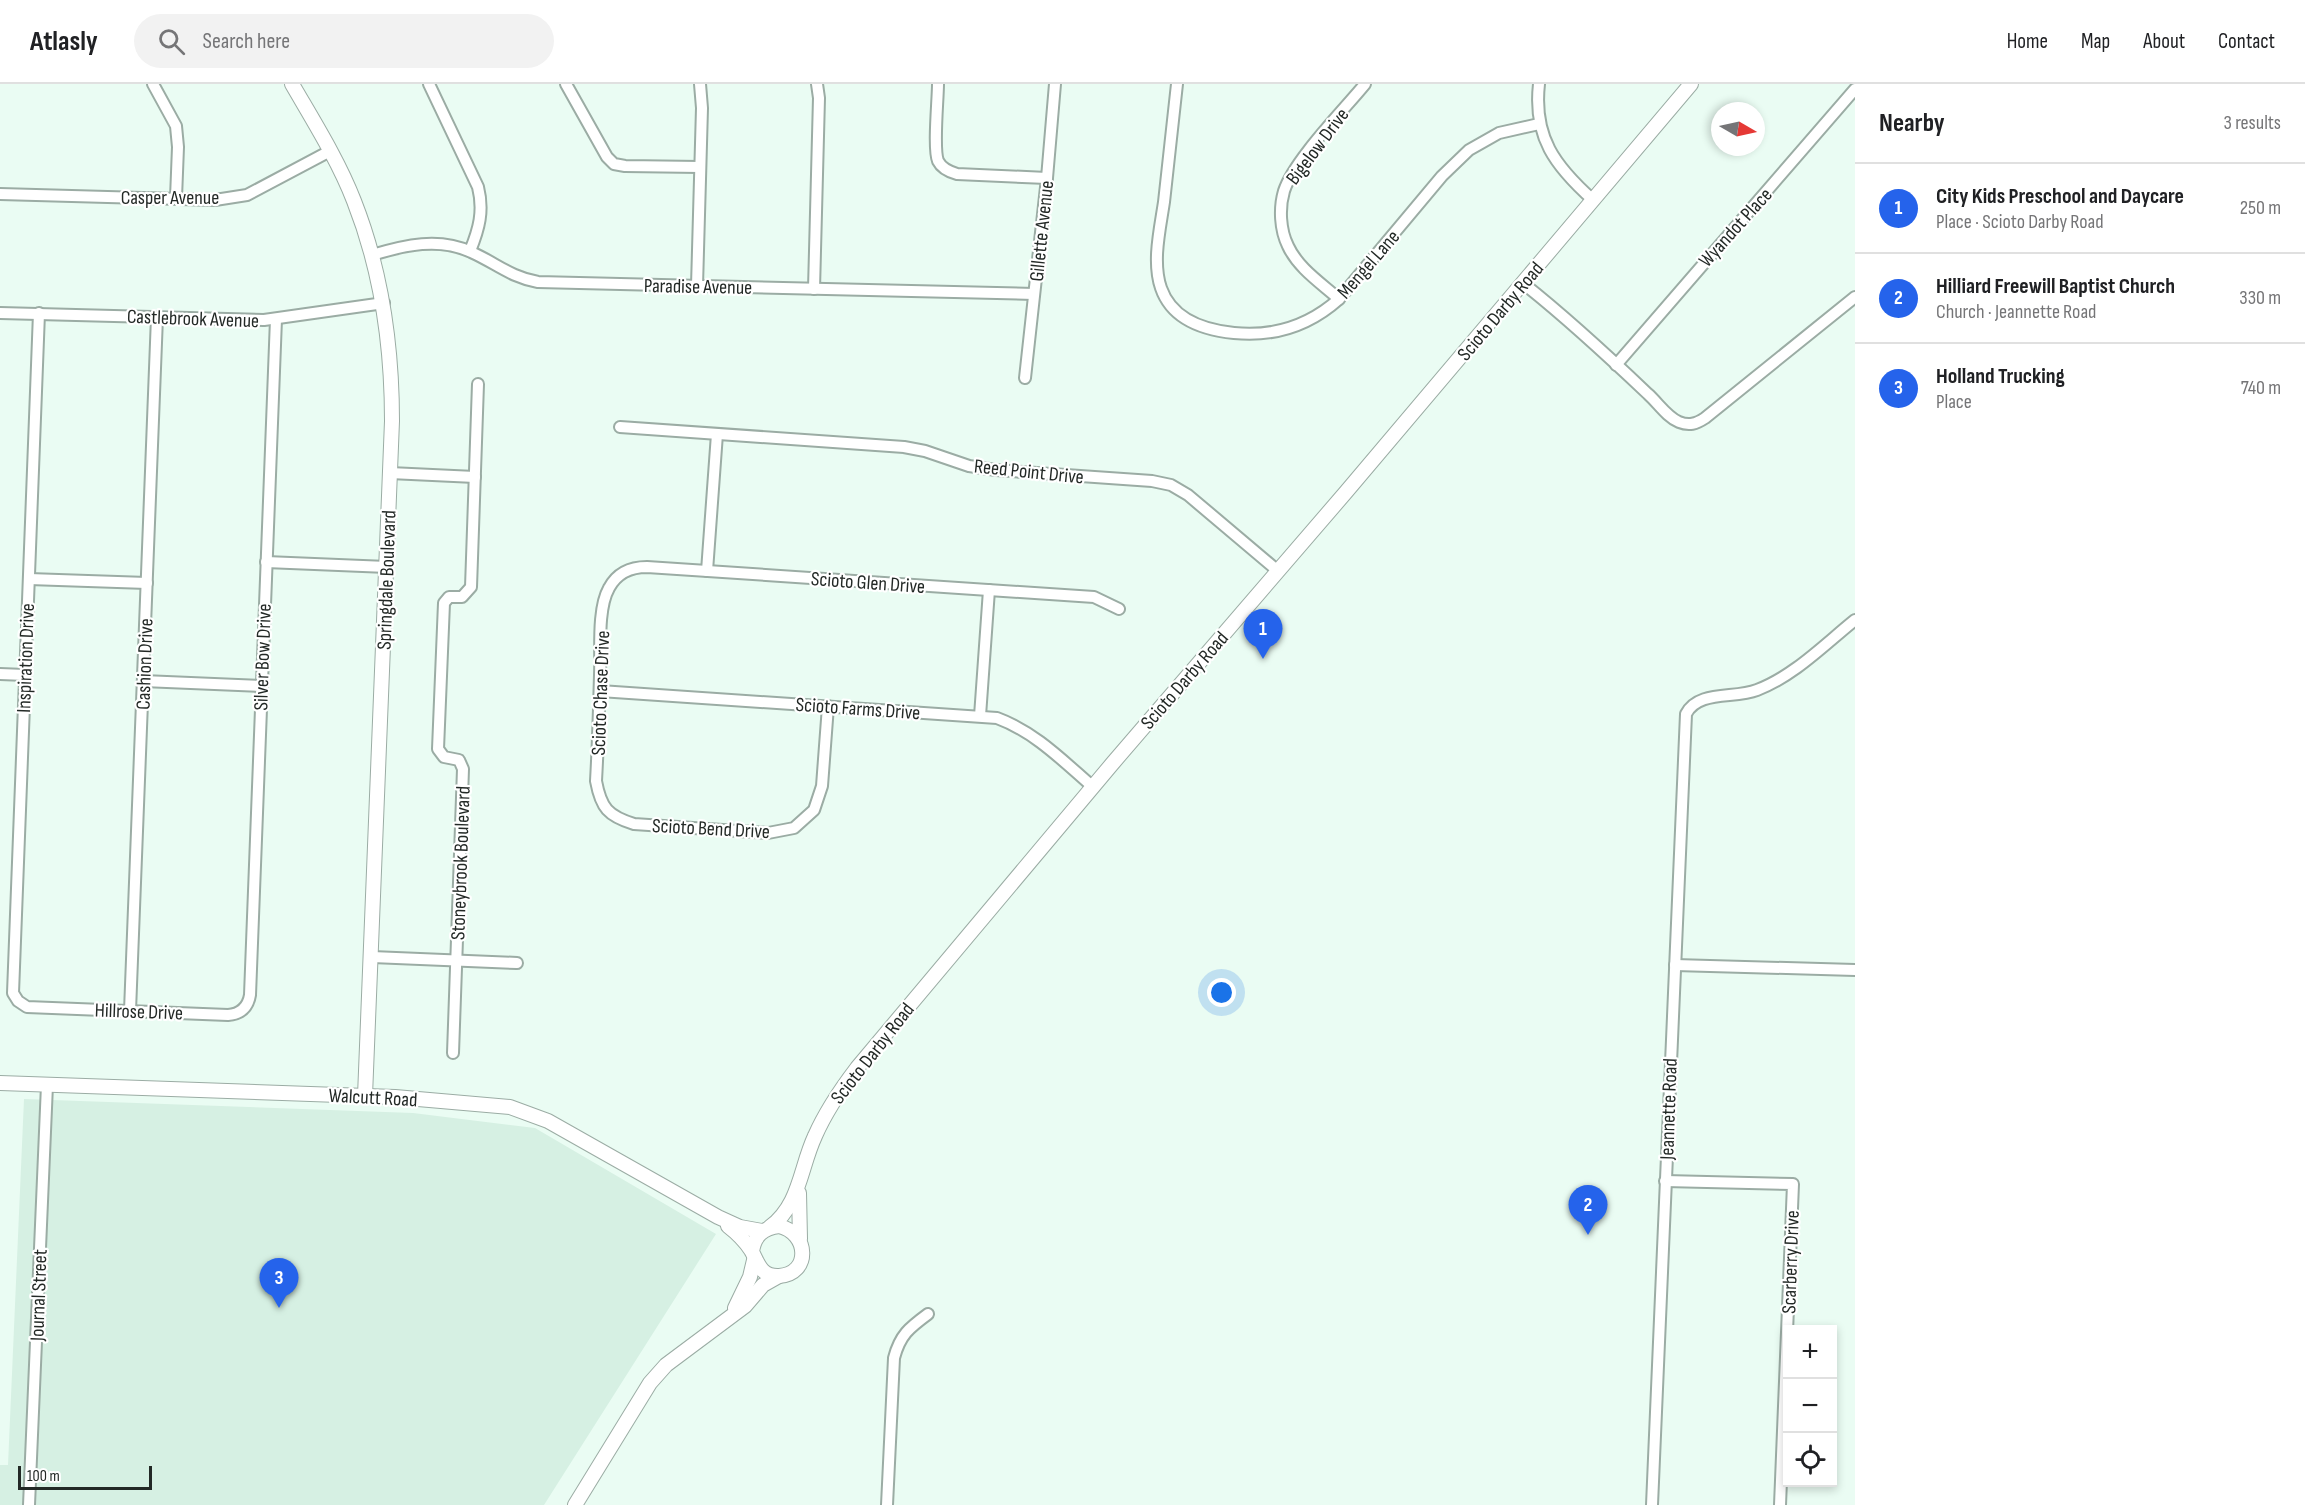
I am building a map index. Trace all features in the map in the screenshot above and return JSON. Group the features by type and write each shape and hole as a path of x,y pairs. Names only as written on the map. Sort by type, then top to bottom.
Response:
{"main road":[{"name":"Springdale Boulevard","path":"292,84 330,151 354,201 372,255 384,303 392,365 387,567 365,1096"},
{"name":"Scioto Darby Road","path":"766,1229 783,1218 799,1185 814,1136 839,1091 1093,787 1524,284 1691,84"},
{"name":"Walcutt Road","path":"0,1083 365,1096 510,1107 530,1113 563,1129 718,1217 740,1227 766,1229"},
{"name":"Scioto Darby Road","path":"799,1185 800,1239"},
{"name":"Walcutt Road","path":"718,1217 737,1233 753,1256"},
{"path":"575,1505 650,1383 666,1365 745,1306 763,1285 787,1274 799,1264 802,1257 800,1239 787,1228 766,1229 756,1237 750,1277 731,1316"},
{"path":"753,1256 764,1272 779,1276"}],"street":[{"path":"153,84 176,126 177,198"},
{"path":"429,84 478,187 480,219 470,251"},
{"path":"566,84 607,157 614,164 700,167"},
{"path":"697,286 702,108 700,84"},
{"path":"814,289 819,110 817,84"},
{"path":"938,84 938,161 946,170 957,174 1047,178"},
{"name":"Gillette Avenue","path":"1025,378 1056,84"},
{"name":"Mengel Lane","path":"1177,84 1157,264 1161,288 1173,308 1192,323 1205,329 1254,334 1271,333 1300,325 1327,309 1339,299 1442,176 1469,150 1499,133 1539,123"},
{"name":"Bigelow Drive","path":"1339,299 1306,270 1288,246 1281,208 1283,193 1289,179 1365,84"},
{"path":"1539,84 1537,103 1539,123 1550,153 1593,200"},
{"name":"Wyandot Place","path":"1616,365 1855,89"},
{"name":"Casper Avenue","path":"0,194 215,200 247,195 274,183 330,151"},
{"name":"Paradise Avenue","path":"372,255 410,244 438,243 470,251 519,278 538,282 1034,294"},
{"path":"1524,284 1676,421 1687,424 1696,423 1705,418 1855,297"},
{"name":"Castlebrook Avenue","path":"0,313 264,320 384,303"},
{"name":"Inspiration Drive","path":"18,1001 13,993 13,978 39,314"},
{"name":"Cashion Drive","path":"130,1011 157,316"},
{"name":"Silver Bow Drive","path":"250,995 276,319"},
{"name":"Stoneybrook Boulevard","path":"453,1053 464,769 459,760 444,757 438,749 444,603 449,597 462,597 471,587 478,384"},
{"name":"Reed Point Drive","path":"620,427 903,447 925,451 969,466 996,470 1152,481 1171,485 1188,495 1278,571"},
{"path":"707,571 717,435"},
{"path":"390,472 475,477"},
{"path":"266,561 387,567"},
{"name":"Scioto Glen Drive","path":"617,577 631,568 640,567 707,571 1094,597 1119,609"},
{"name":"Scioto Chase Drive","path":"606,810 599,797 596,781 602,627 605,596 617,577"},
{"path":"29,579 147,583"},
{"path":"980,716 989,590"},
{"name":"Jeannette Road","path":"1652,1505 1686,714 1691,705 1700,700 1746,693 1778,680 1854,622"},
{"path":"0,674 25,675"},
{"path":"143,681 261,686"},
{"name":"Scioto Farms Drive","path":"600,691 997,718 1033,736 1093,787"},
{"name":"Scioto Bend Drive","path":"606,810 619,819 634,824 768,833 794,828 814,810 822,786 828,706"},
{"name":"Stoneybrook Boulevard","path":"372,957 517,963"},
{"path":"1675,965 1855,970"},
{"name":"Hillrose Drive","path":"18,1001 27,1007 236,1014 248,1003 250,995"},
{"name":"Journal Street","path":"29,1505 47,1085"},
{"name":"Scarberry Drive","path":"1665,1181 1793,1184 1780,1505"},
{"path":"887,1505 894,1358 898,1342 908,1329 928,1314"}],"shaded area":[{"path":"24,1099 413,1113 535,1128 716,1234 544,1505 0,1505 0,1465 8,1465"}],"place":[{"name":"City Kids Preschool and Daycare","path":"1263,659"},
{"name":"Hilliard Freewill Baptist Church","path":"1588,1235"},
{"name":"Holland Trucking","path":"279,1308"}]}
